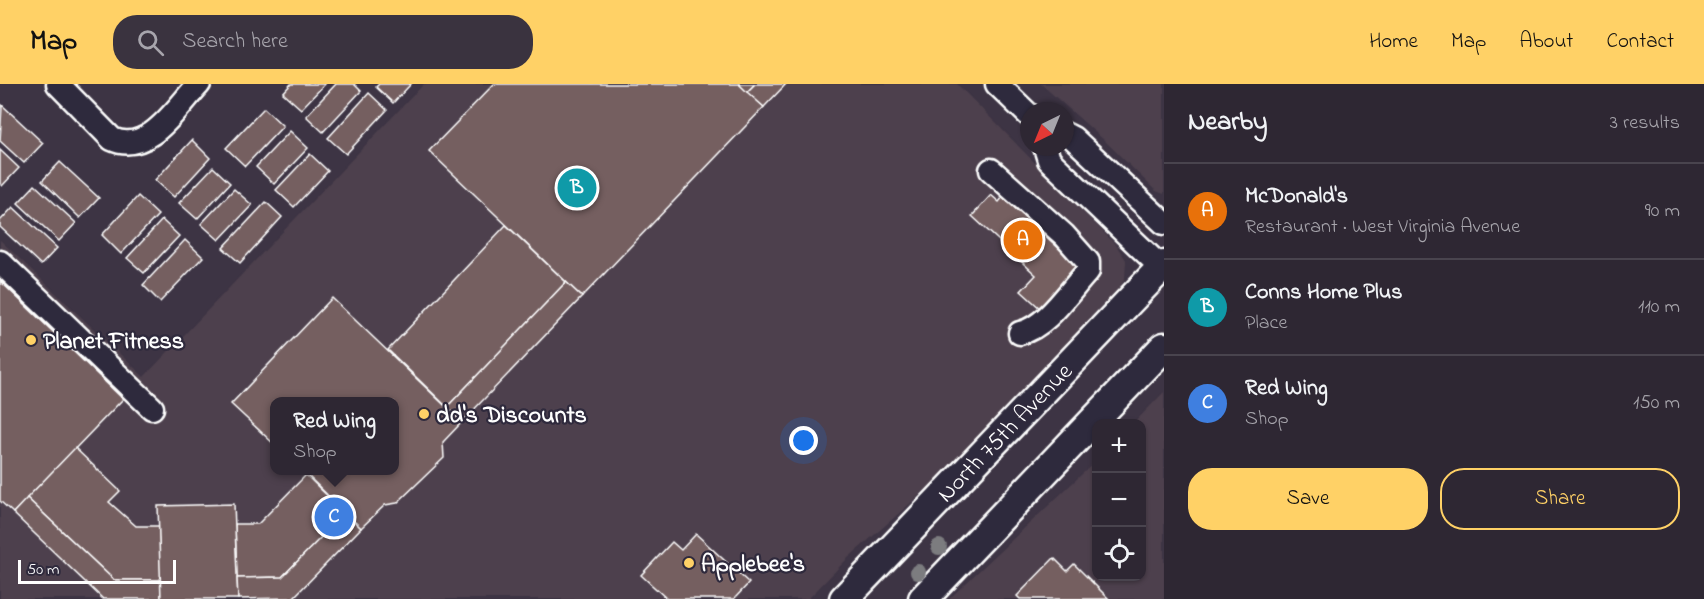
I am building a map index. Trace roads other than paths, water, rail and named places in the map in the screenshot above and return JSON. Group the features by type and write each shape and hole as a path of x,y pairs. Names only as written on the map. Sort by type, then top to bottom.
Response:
{"main road":[{"name":"North 75th Avenue","path":"844,599 1163,268"},
{"path":"923,599 1164,347"}],"street":[{"path":"58,84 112,139 123,144 134,144 153,133 199,84"},
{"path":"997,84 1020,106"},
{"path":"1074,139 1164,223"},
{"path":"1048,156 1049,160 1163,268"},
{"path":"991,170 1064,235 1088,262 1088,271 1044,318 1032,330 1020,333"},
{"path":"0,262 152,408"}],"place":[{"name":"Conns Home Plus","path":"577,188"},
{"name":"McDonald's","path":"1023,240"},
{"name":"Planet Fitness","path":"31,340"},
{"name":"dd's Discounts","path":"424,414"},
{"name":"Red Wing","path":"334,517"},
{"name":"Applebee's","path":"689,563"}]}
